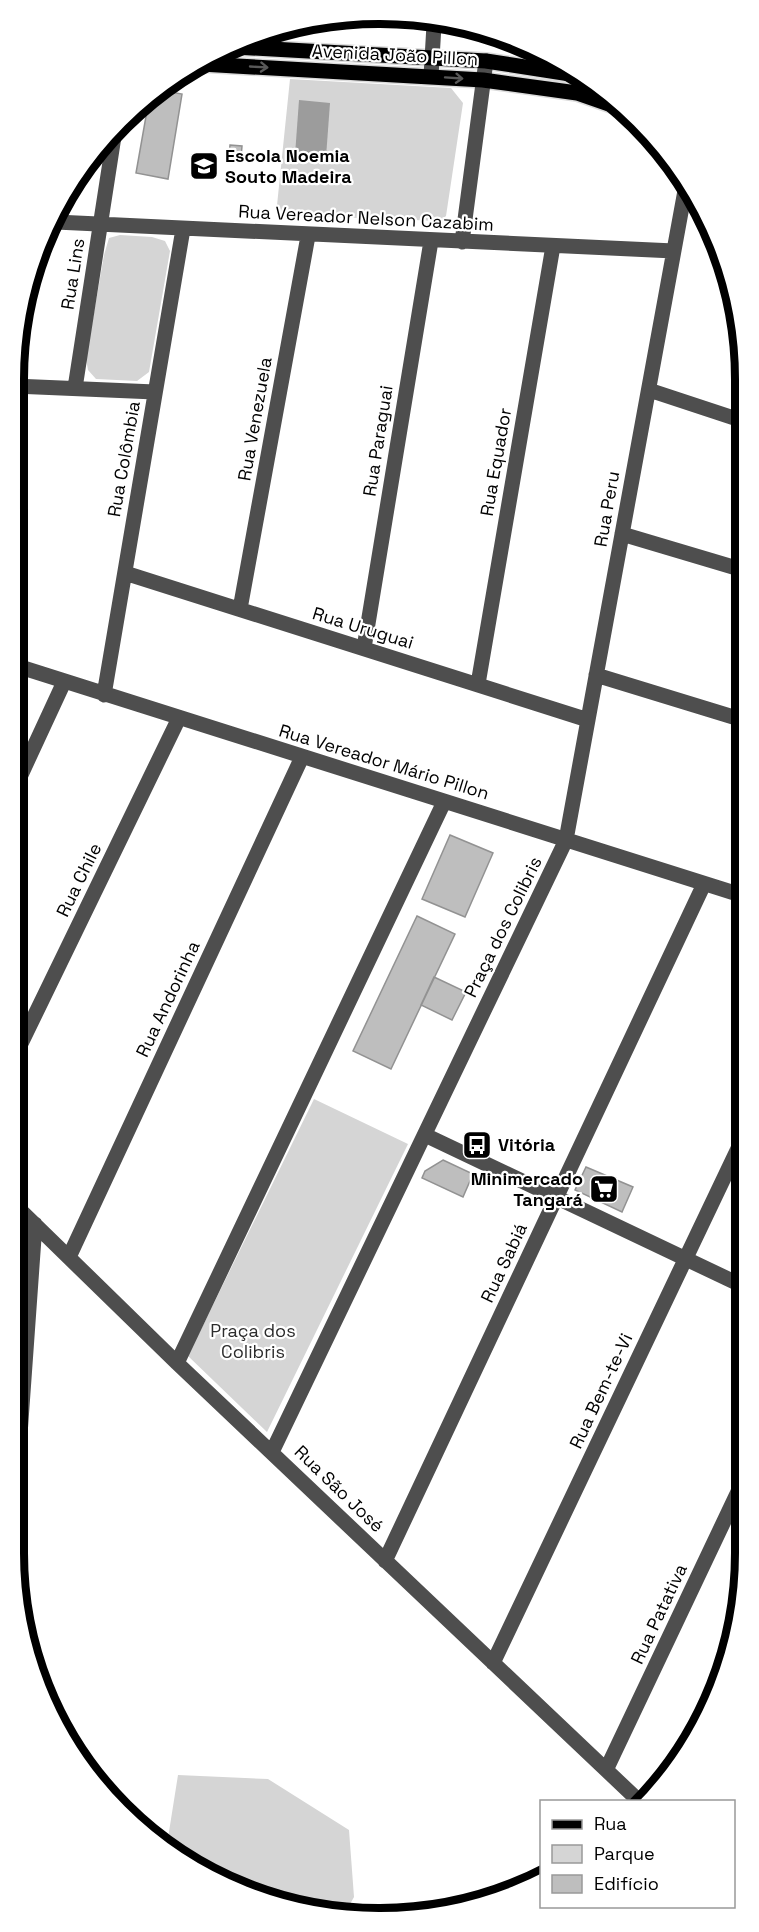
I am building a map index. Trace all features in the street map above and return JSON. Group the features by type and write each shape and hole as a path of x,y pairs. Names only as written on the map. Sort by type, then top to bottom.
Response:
{"main road":[{"name":"Avenida João Pillon","path":"251,48 486,61 557,72"},
{"name":"Avenida João Pillon","path":"215,65 483,80 577,93 601,102"}],"street":[{"path":"431,76 434,28"},
{"path":"462,242 486,61"},
{"name":"Rua Lins","path":"75,388 113,144"},
{"name":"Rua Peru","path":"566,840 684,197"},
{"name":"Rua Vereador Nelson Cazabim","path":"61,222 308,236 674,251"},
{"name":"Rua Colômbia","path":"104,695 183,229"},
{"name":"Rua Venezuela","path":"240,609 308,236"},
{"name":"Rua Paraguai","path":"364,648 431,241"},
{"name":"Rua Equador","path":"478,684 553,246"},
{"path":"24,386 155,392"},
{"path":"649,390 735,419"},
{"path":"622,534 735,568"},
{"name":"Rua Uruguai","path":"125,573 588,720"},
{"name":"Rua Vereador Mário Pillon","path":"24,668 735,894"},
{"path":"597,675 735,718"},
{"path":"24,768 64,682"},
{"name":"Rua Chile","path":"24,1037 179,718"},
{"name":"Rua Andorinha","path":"69,1257 302,757"},
{"path":"177,1363 444,802"},
{"name":"Praça dos Colibris","path":"272,1452 566,840"},
{"name":"Rua Sabiá","path":"385,1561 704,884"},
{"path":"425,1135 735,1282"},
{"name":"Rua Bem-te-Vi","path":"493,1663 735,1155"},
{"name":"Rua São José","path":"24,1214 177,1363 636,1798"},
{"path":"24,1296 35,1224"},
{"name":"Rua Patativa","path":"607,1768 735,1498"}],"green space":[{"path":"290,79 451,88 463,103 446,216 440,221 276,215"},
{"path":"120,235 152,237 165,241 170,251 149,372 137,381 96,379 88,370 86,359 104,255 109,238"},
{"name":"Praça dos Colibris","path":"314,1099 408,1144 267,1432 188,1356"},
{"path":"178,1775 268,1779 349,1830 354,1897 349,1906 287,1896 222,1871 168,1838"}],"shaded area":[{"path":"299,100 330,103 326,157 295,155"}],"building":[{"path":"170,92 182,94 168,179 136,173 147,110"},
{"path":"230,145 242,146 241,158 229,157"},
{"path":"450,835 493,853 465,917 422,899"},
{"path":"417,916 455,934 391,1069 353,1051"},
{"path":"434,977 466,992 452,1020 421,1005"},
{"path":"443,1160 473,1174 463,1197 422,1178 425,1171"},
{"name":"Minimercado Tangará","path":"586,1167 633,1187 622,1212 575,1190"}],"place":[{"name":"Escola Noemia Souto Madeira","path":"204,166"},
{"name":"Vitória","path":"477,1145"},
{"name":"Minimercado Tangará","path":"604,1189"}]}
